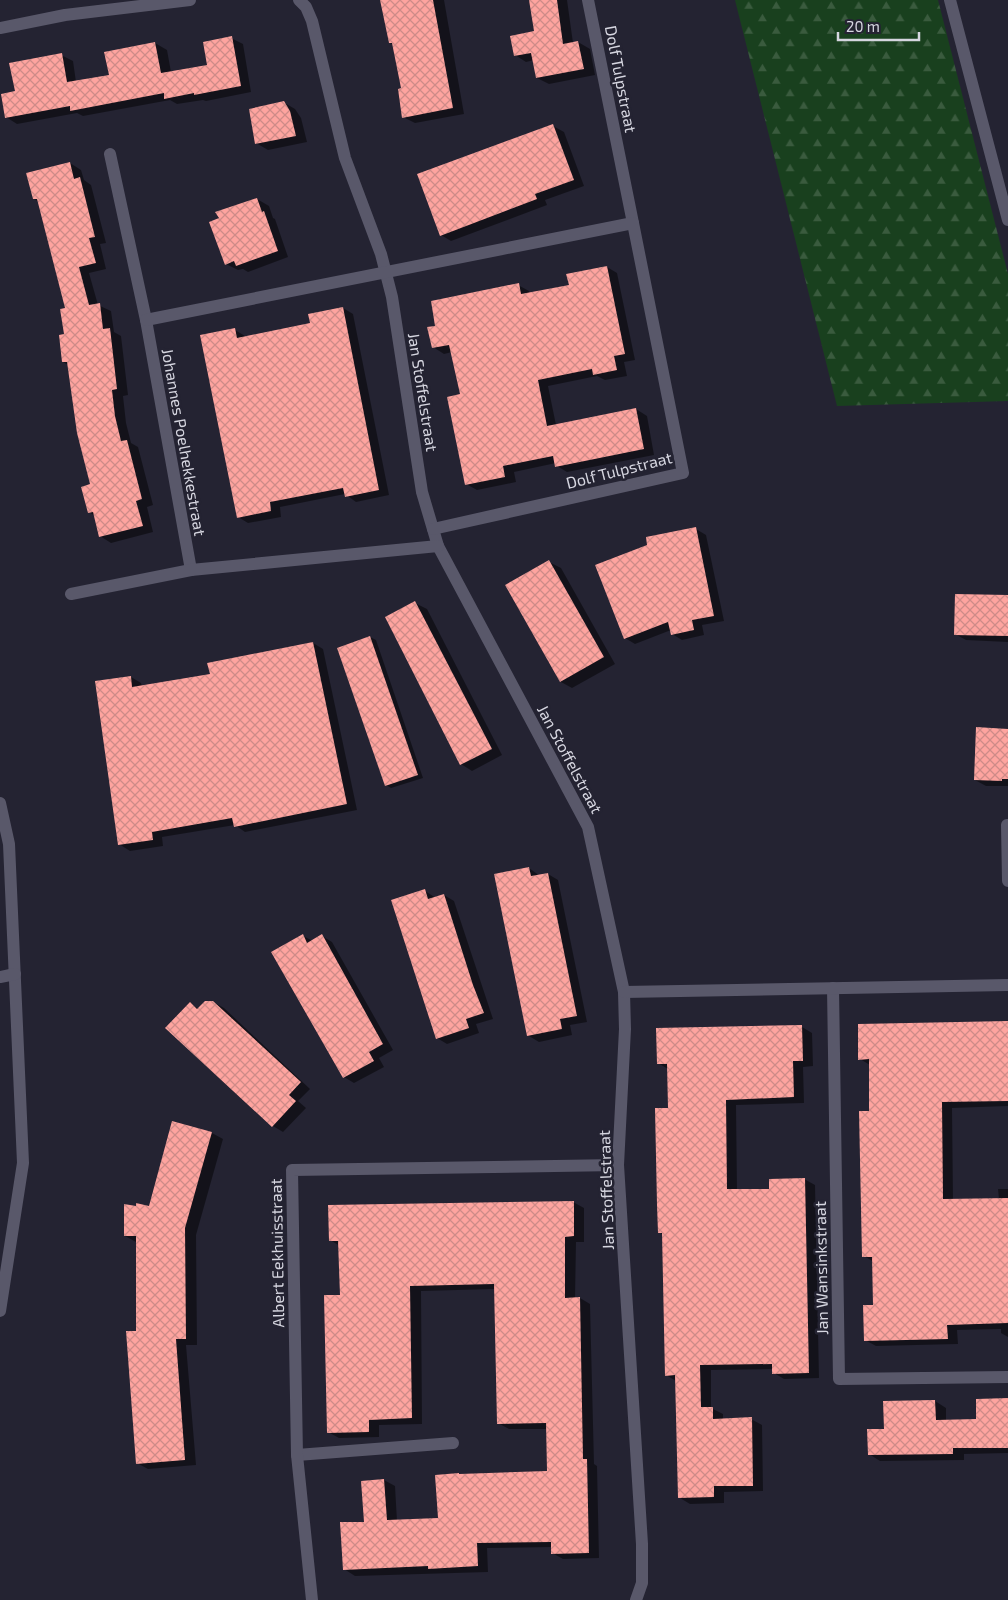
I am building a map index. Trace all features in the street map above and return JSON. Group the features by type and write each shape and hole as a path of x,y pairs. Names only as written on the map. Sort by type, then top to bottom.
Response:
{"street":[{"path":"0,28 65,15 190,0"},
{"name":"Jan Stoffelstraat","path":"299,0 306,7 312,21 345,158 381,254 392,297 422,492 438,546 588,827 624,992 625,1029 618,1165 642,1544 642,1583 636,1600"},
{"name":"Dolf Tulpstraat","path":"433,530 683,473 588,0"},
{"path":"950,0 1008,220"},
{"name":"Johannes Poelhekkestraat","path":"110,154 146,320 191,570"},
{"path":"146,320 633,223"},
{"path":"70,594 191,570 438,546"},
{"path":"0,803 9,844 23,1164 0,1311"},
{"path":"1007,825 1008,881"},
{"path":"0,977 15,974"},
{"path":"624,992 1008,984"},
{"name":"Jan Wansinkstraat","path":"833,988 839,1379 1008,1377"},
{"name":"Albert Eekhuisstraat","path":"312,1600 296,1455 292,1170 618,1165"},
{"path":"296,1455 453,1442"}],"green space":[{"path":"735,0 938,0 1008,274 1008,401 837,406"}],"building":[{"path":"380,0 433,0 453,108 402,118 398,89 401,88 392,43 389,43"},
{"path":"529,0 557,0 563,44 578,41 584,69 536,78 531,53 514,56 510,36 534,31"},
{"path":"232,36 241,86 164,99 164,93 70,111 70,106 5,118 1,94 15,91 9,63 62,53 67,82 109,75 104,52 155,42 161,73 207,65 203,42"},
{"path":"284,101 290,111 296,136 255,144 249,109"},
{"path":"553,124 574,180 535,194 537,199 440,236 417,174"},
{"path":"70,162 74,179 80,177 95,237 89,238 96,263 79,267 89,305 100,303 103,329 110,328 117,389 112,390 115,416 121,441 127,440 142,499 136,501 143,526 99,537 93,512 88,513 81,487 90,484 77,433 67,362 62,362 59,335 64,334 60,309 65,308 37,199 33,199 26,173"},
{"path":"257,198 262,212 264,211 278,251 236,266 234,261 225,265 209,222 219,218 215,212"},
{"path":"607,266 625,354 614,356 617,370 593,375 592,369 538,380 547,426 636,408 644,449 555,467 553,456 503,466 505,477 465,485 447,397 460,394 449,345 432,348 427,327 435,326 431,301 519,283 521,294 569,285 566,274"},
{"path":"343,307 379,490 345,497 343,488 270,502 271,511 237,518 200,335 235,328 237,338 310,323 308,314"},
{"path":"696,527 714,616 692,620 694,630 671,635 668,622 624,639 595,565 647,545 646,537"},
{"path":"549,560 604,657 560,682 505,585"},
{"path":"955,594 1008,595 1008,636 954,635"},
{"path":"415,601 492,749 460,765 385,617"},
{"path":"370,636 418,775 385,786 337,648"},
{"path":"313,642 347,804 234,827 232,818 152,832 153,840 118,845 95,681 131,676 132,687 210,674 207,663"},
{"path":"976,727 1008,729 1008,779 1002,779 1002,781 974,780"},
{"path":"529,867 531,876 548,873 577,1016 560,1019 562,1029 527,1036 494,874"},
{"path":"425,889 428,899 444,894 473,985 484,1013 466,1019 469,1028 436,1039 391,900"},
{"path":"303,934 307,943 322,934 383,1044 369,1052 374,1061 343,1078 271,952"},
{"path":"205,1001 213,1001 301,1082 289,1095 296,1101 272,1127 165,1028 190,1002 197,1009"},
{"path":"1008,1021 1008,1101 942,1102 943,1199 1008,1198 1008,1323 947,1325 948,1339 864,1341 863,1305 873,1305 872,1257 862,1257 859,1111 869,1111 869,1059 858,1060 858,1024"},
{"path":"802,1025 803,1061 793,1061 794,1097 726,1100 727,1189 769,1189 769,1179 805,1178 809,1373 772,1374 772,1364 700,1365 701,1407 713,1407 713,1419 752,1417 753,1486 714,1486 714,1497 678,1498 675,1375 665,1376 662,1233 658,1233 657,1205 655,1108 668,1108 667,1064 657,1064 656,1028"},
{"path":"172,1121 212,1132 185,1228 186,1339 176,1339 185,1460 136,1464 126,1331 136,1331 136,1236 124,1236 124,1204 136,1206 136,1203 149,1206"},
{"path":"574,1201 574,1236 565,1237 565,1298 580,1297 583,1459 587,1459 589,1553 551,1554 551,1542 477,1543 478,1566 428,1569 428,1566 343,1570 340,1522 364,1522 361,1481 384,1479 387,1520 438,1518 435,1475 547,1471 546,1423 497,1424 494,1284 410,1286 412,1418 369,1420 369,1432 327,1433 324,1295 340,1295 338,1241 329,1241 328,1205"},
{"path":"1008,1398 1008,1448 953,1448 953,1454 868,1455 867,1429 884,1429 883,1401 935,1400 936,1420 976,1419 976,1399"}]}
